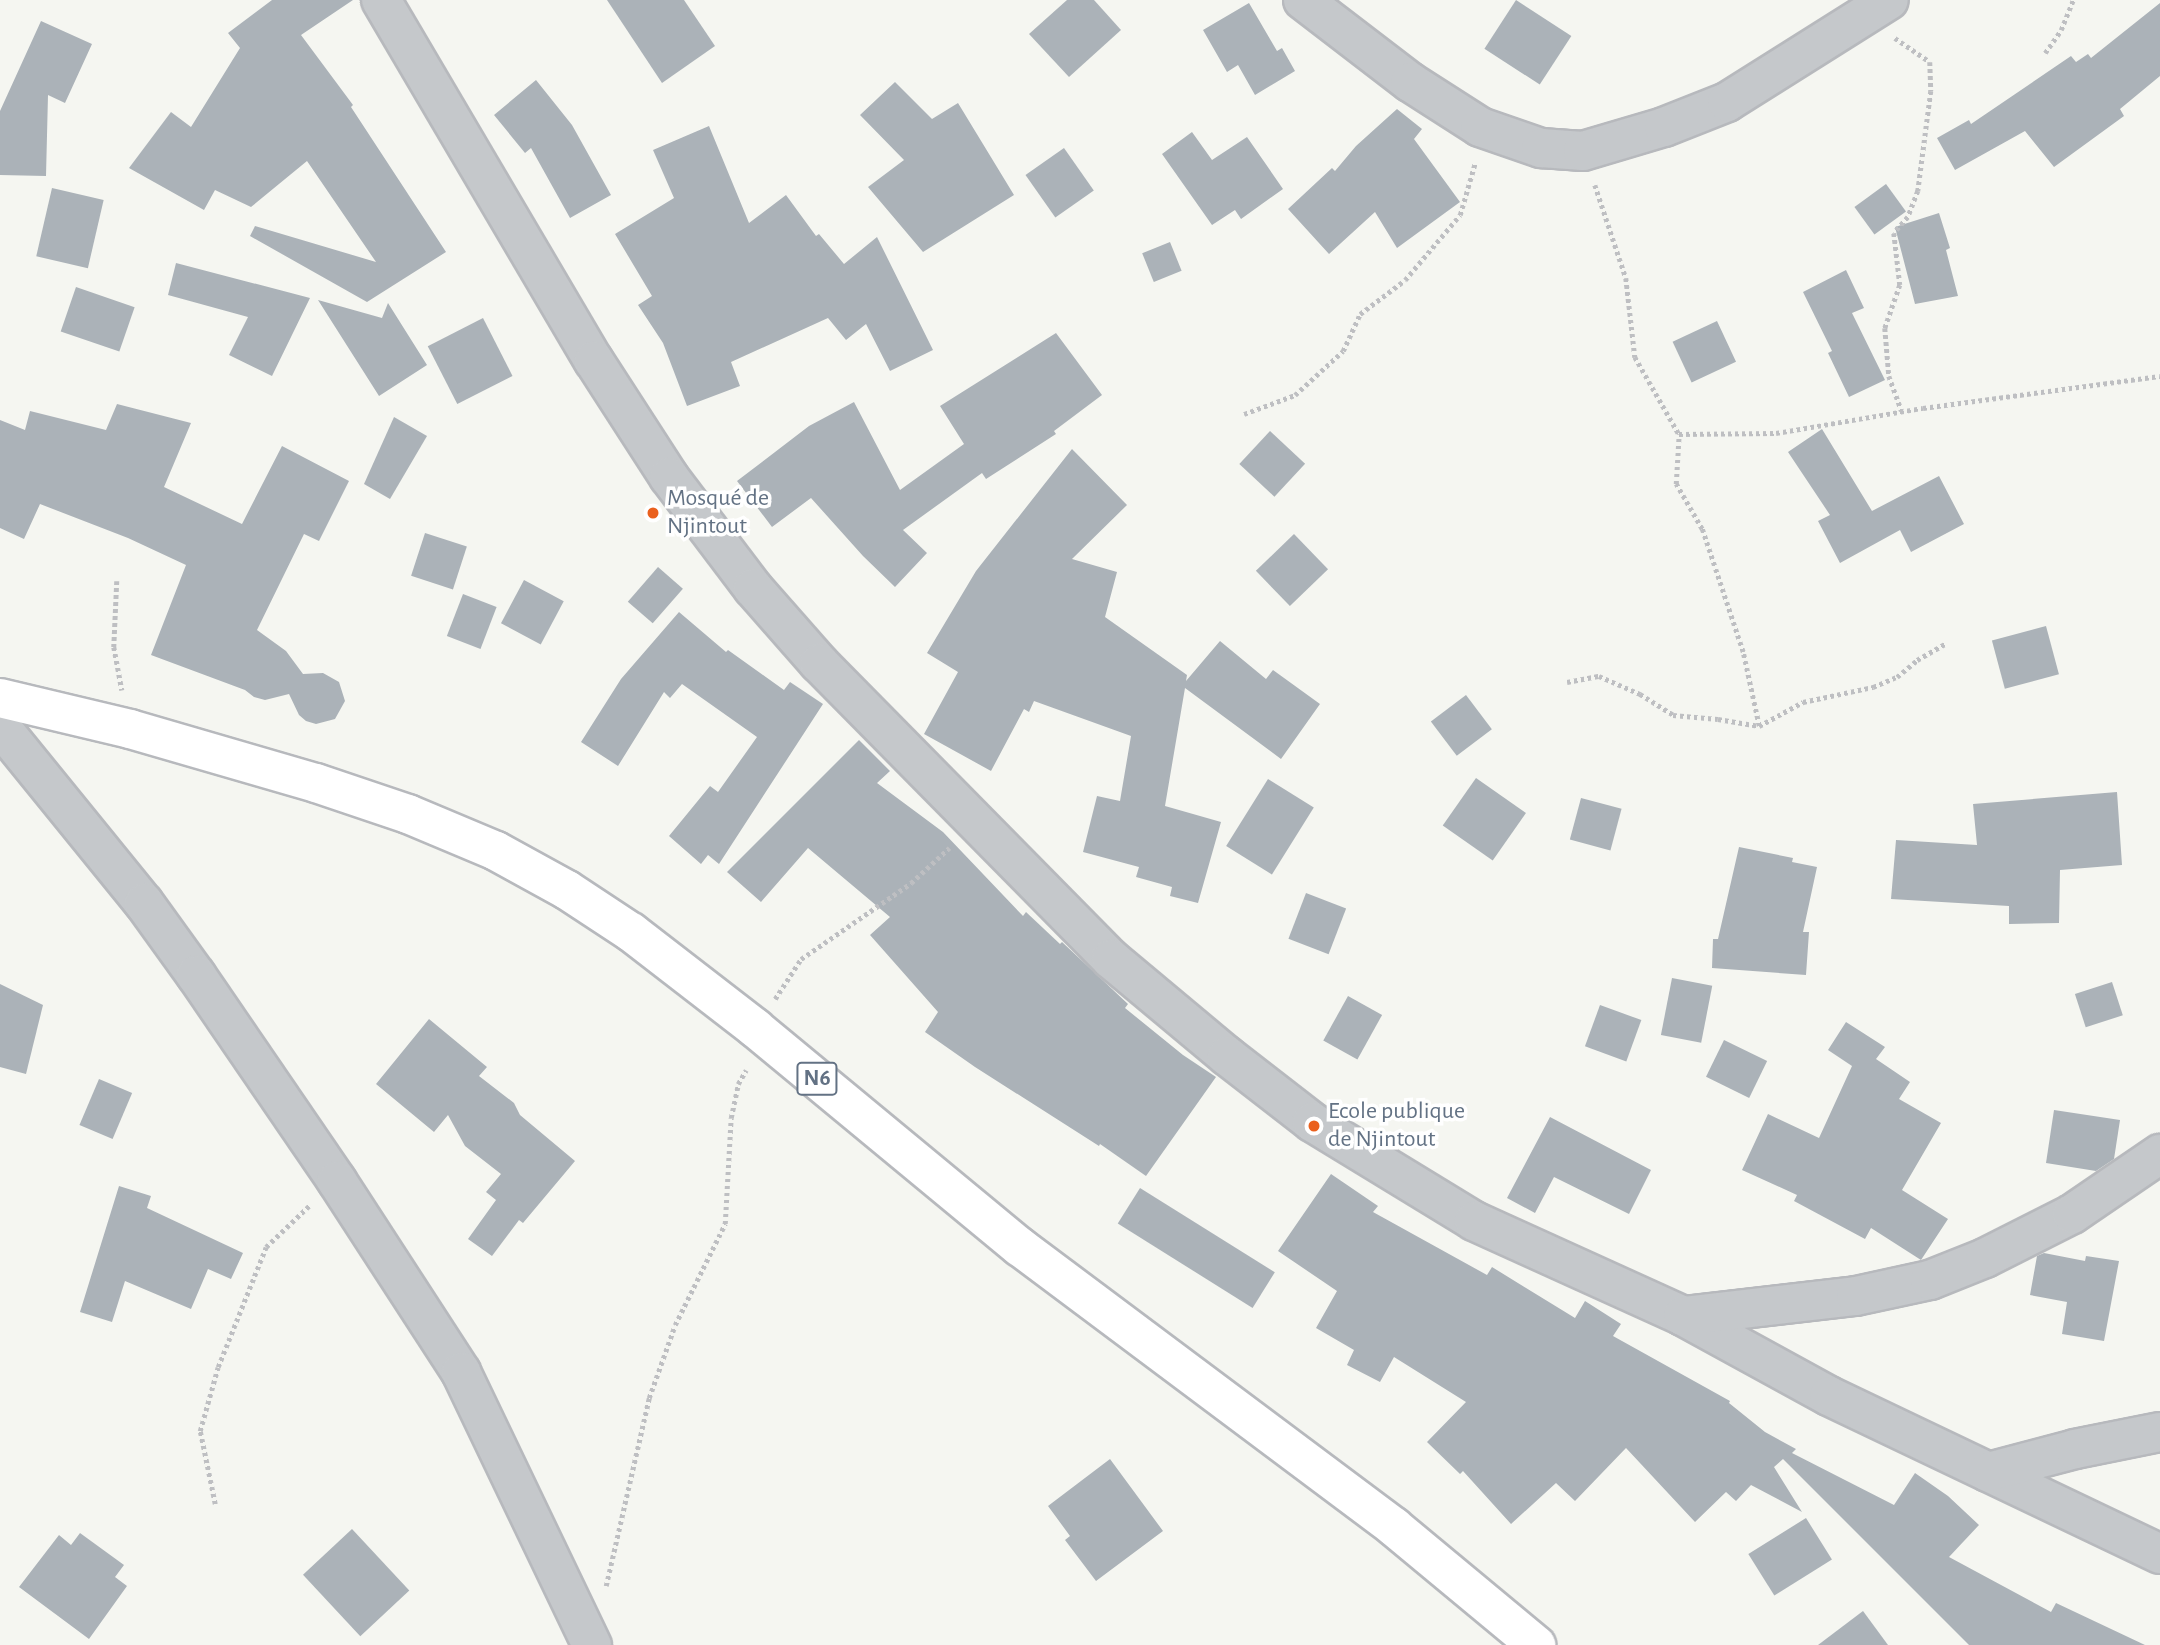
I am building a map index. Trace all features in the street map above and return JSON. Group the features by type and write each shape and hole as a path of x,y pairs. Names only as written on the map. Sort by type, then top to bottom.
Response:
{"highway":[{"name":"N6","path":"0,698 130,729 316,783 408,814 496,851 567,890 631,932 755,1028 1020,1247 1394,1527 1536,1645"}],"street":[{"path":"381,0 497,201 594,361 669,477 753,588 819,663 1111,959 1227,1056 1312,1122 1474,1221 1683,1317 1829,1396 2160,1554"},
{"path":"1303,0 1399,75 1480,127 1541,148 1583,151 1664,127 1727,102 1885,3"},
{"path":"0,726 152,914 337,1181 461,1372 592,1645"},
{"path":"1683,1317 1856,1296 1930,1280 1984,1258 2072,1214 2160,1154"},
{"path":"1988,1472 2075,1449 2160,1432"}],"path":[{"path":"2045,53 2061,30 2073,0"},
{"path":"1885,3 1897,41 1930,62 1931,81 1918,191 1908,216 1894,233 1900,285 1885,328 1889,376 1902,411"},
{"path":"1244,414 1294,395 1322,372 1343,351 1360,314 1405,280 1461,215 1472,181 1480,127"},
{"path":"1583,151 1626,278 1635,357 1679,434 1676,484 1702,529 1743,652 1759,726"},
{"path":"1679,434 1776,433 1902,411 2160,376"},
{"path":"117,581 114,647 130,729"},
{"path":"1567,682 1599,676 1640,694 1673,715 1759,726 1803,702 1873,688 1897,677 1917,660 1945,644"},
{"path":"592,1645 649,1398 675,1325 725,1224 731,1118 738,1084 750,1064 755,1028 801,960 911,883 975,824"},
{"path":"215,1504 200,1431 218,1367 266,1247 337,1181"}],"building":[{"path":"272,0 353,0 301,35 353,105 351,107 446,252 367,302 250,236 255,226 376,262 307,161 251,207 215,190 204,210 129,168 171,112 191,127 240,48 228,33"},
{"path":"607,0 684,0 715,46 662,83"},
{"path":"1067,0 1094,0 1121,30 1069,77 1029,34"},
{"path":"1516,0 1571,36 1540,85 1484,49"},
{"path":"1249,3 1277,51 1282,48 1295,71 1255,95 1238,65 1227,72 1203,30"},
{"path":"2160,3 2160,76 2120,109 2124,116 2054,167 2025,131 1955,170 1937,138 1969,120 1971,124 2071,56 2076,62 2088,54 2091,58"},
{"path":"41,21 92,44 65,103 48,95 46,176 0,175 0,111"},
{"path":"536,80 572,125 611,195 570,218 531,148 525,153 494,115"},
{"path":"895,82 932,119 958,103 1014,195 923,252 868,187 904,160 860,115"},
{"path":"1397,109 1422,129 1414,139 1460,202 1397,248 1375,212 1329,254 1288,209 1332,168 1335,171 1356,146"},
{"path":"709,126 749,223 786,195 816,236 819,234 844,264 877,237 933,350 890,371 866,324 846,340 828,318 731,362 740,386 687,406 663,343 638,305 652,296 615,234 674,198 653,150"},
{"path":"1192,132 1212,160 1247,137 1283,189 1241,219 1235,210 1212,225 1162,154"},
{"path":"1064,148 1094,191 1055,218 1025,175"},
{"path":"1886,184 1906,212 1874,234 1854,207"},
{"path":"52,188 104,200 88,268 36,256"},
{"path":"1939,213 1950,248 1946,250 1958,296 1915,304 1895,227"},
{"path":"1170,242 1182,271 1154,282 1142,253"},
{"path":"176,263 310,298 272,376 229,355 248,317 168,295"},
{"path":"1846,270 1864,308 1852,313 1885,380 1849,397 1828,353 1832,351 1803,292"},
{"path":"76,287 135,307 119,352 61,331"},
{"path":"318,300 382,318 388,303 427,365 379,396"},
{"path":"483,318 513,376 457,404 428,346"},
{"path":"1717,321 1736,362 1692,382 1673,342"},
{"path":"1056,333 1102,395 1054,431 1056,434 986,479 982,473 903,530 927,553 895,587 811,498 772,527 737,481 809,426 854,402 900,490 964,444 940,406"},
{"path":"117,404 191,423 164,487 242,524 282,446 349,481 319,541 304,534 257,630 286,651 303,674 323,673 339,682 345,701 335,719 316,724 306,721 299,715 289,694 265,700 254,697 245,690 151,655 186,565 128,538 40,504 24,539 0,528 0,420 25,430 30,411 106,430"},
{"path":"394,417 427,436 390,499 364,484"},
{"path":"1822,429 1872,511 1939,476 1964,524 1911,552 1900,530 1840,563 1818,521 1830,515 1788,452"},
{"path":"1270,431 1305,464 1274,497 1239,464"},
{"path":"1072,449 1127,505 1072,559 1117,572 1105,617 1187,675 1186,681 1220,641 1266,679 1273,670 1320,704 1281,759 1185,688 1165,806 1221,822 1198,903 1170,896 1172,887 1136,877 1139,867 1083,852 1097,796 1120,801 1131,736 1034,701 1029,712 1024,709 991,771 924,734 958,672 927,653 976,571"},
{"path":"425,533 467,547 453,589 411,576"},
{"path":"1294,534 1328,569 1290,606 1256,571"},
{"path":"658,567 683,589 653,623 628,602"},
{"path":"524,580 564,601 541,644 501,623"},
{"path":"463,594 497,607 480,649 447,636"},
{"path":"679,612 726,652 728,650 784,690 790,682 823,704 719,864 708,855 701,864 669,836 710,786 718,792 757,737 682,684 670,698 664,692 618,766 581,742 621,679"},
{"path":"2046,626 2059,674 2005,689 1992,640"},
{"path":"1466,695 1492,729 1457,756 1431,721"},
{"path":"859,740 890,771 877,783 943,832 1023,916 1026,912 1060,944 1062,942 1128,1004 1125,1008 1183,1055 1216,1077 1146,1176 925,1032 938,1012 870,935 890,917 808,848 761,902 727,872"},
{"path":"1476,778 1526,813 1493,860 1443,826"},
{"path":"1268,779 1314,808 1272,875 1226,846"},
{"path":"2117,792 2122,865 2060,870 2059,923 2009,924 2009,906 1891,899 1896,840 1977,845 1973,804"},
{"path":"1581,798 1622,809 1610,850 1570,840"},
{"path":"1739,847 1793,858 1792,862 1817,867 1803,932 1809,932 1806,975 1712,968 1713,939 1718,939"},
{"path":"1306,893 1346,908 1329,954 1288,939"},
{"path":"1672,978 1712,986 1701,1043 1661,1035"},
{"path":"2112,982 2123,1015 2086,1027 2075,994"},
{"path":"0,984 43,1005 26,1074 0,1067"},
{"path":"1348,996 1382,1015 1357,1060 1323,1041"},
{"path":"1600,1005 1641,1020 1626,1061 1585,1046"},
{"path":"429,1019 487,1067 479,1076 514,1103 520,1115 575,1161 523,1223 519,1220 492,1256 468,1239 496,1200 486,1192 501,1174 465,1146 448,1115 434,1132 376,1084"},
{"path":"1846,1022 1885,1047 1876,1059 1910,1082 1899,1099 1941,1123 1902,1190 1948,1219 1921,1260 1871,1228 1865,1239 1794,1201 1797,1195 1742,1170 1768,1114 1819,1138 1852,1066 1828,1050"},
{"path":"1724,1040 1767,1061 1749,1098 1706,1077"},
{"path":"99,1079 132,1093 113,1139 79,1125"},
{"path":"2054,1110 2120,1120 2114,1159 2096,1171 2046,1163"},
{"path":"1550,1117 1651,1170 1629,1214 1554,1177 1535,1213 1507,1198"},
{"path":"1331,1174 1378,1206 1373,1212 1487,1275 1492,1267 1575,1318 1585,1301 1621,1324 1613,1336 1730,1401 1729,1403 1765,1432 1796,1449 1792,1453 1894,1505 1915,1473 1948,1496 1979,1525 1949,1557 2051,1612 2056,1603 2145,1645 1969,1645 1783,1459 1774,1467 1802,1512 1751,1485 1736,1501 1726,1492 1695,1522 1626,1448 1575,1501 1556,1483 1511,1524 1463,1471 1460,1474 1427,1442 1466,1402 1394,1357 1380,1382 1347,1365 1354,1350 1316,1328 1337,1291 1278,1251"},
{"path":"119,1186 151,1196 147,1208 243,1253 231,1279 208,1269 191,1309 125,1281 112,1322 80,1312"},
{"path":"1140,1188 1275,1272 1253,1308 1118,1224"},
{"path":"2044,1253 2085,1261 2086,1256 2119,1261 2104,1341 2062,1334 2067,1302 2030,1295 2037,1256"},
{"path":"1110,1459 1163,1531 1096,1581 1065,1540 1070,1536 1048,1506"},
{"path":"1806,1518 1832,1560 1774,1596 1748,1554"},
{"path":"352,1529 409,1590 360,1636 303,1575"},
{"path":"80,1533 124,1565 115,1577 127,1586 89,1639 19,1587 59,1535 71,1545"},
{"path":"1863,1611 1888,1645 1818,1645"}],"place":[{"name":"Mosqué de Njintout","path":"653,513"},
{"name":"Ecole publique de Njintout","path":"1314,1126"}]}
